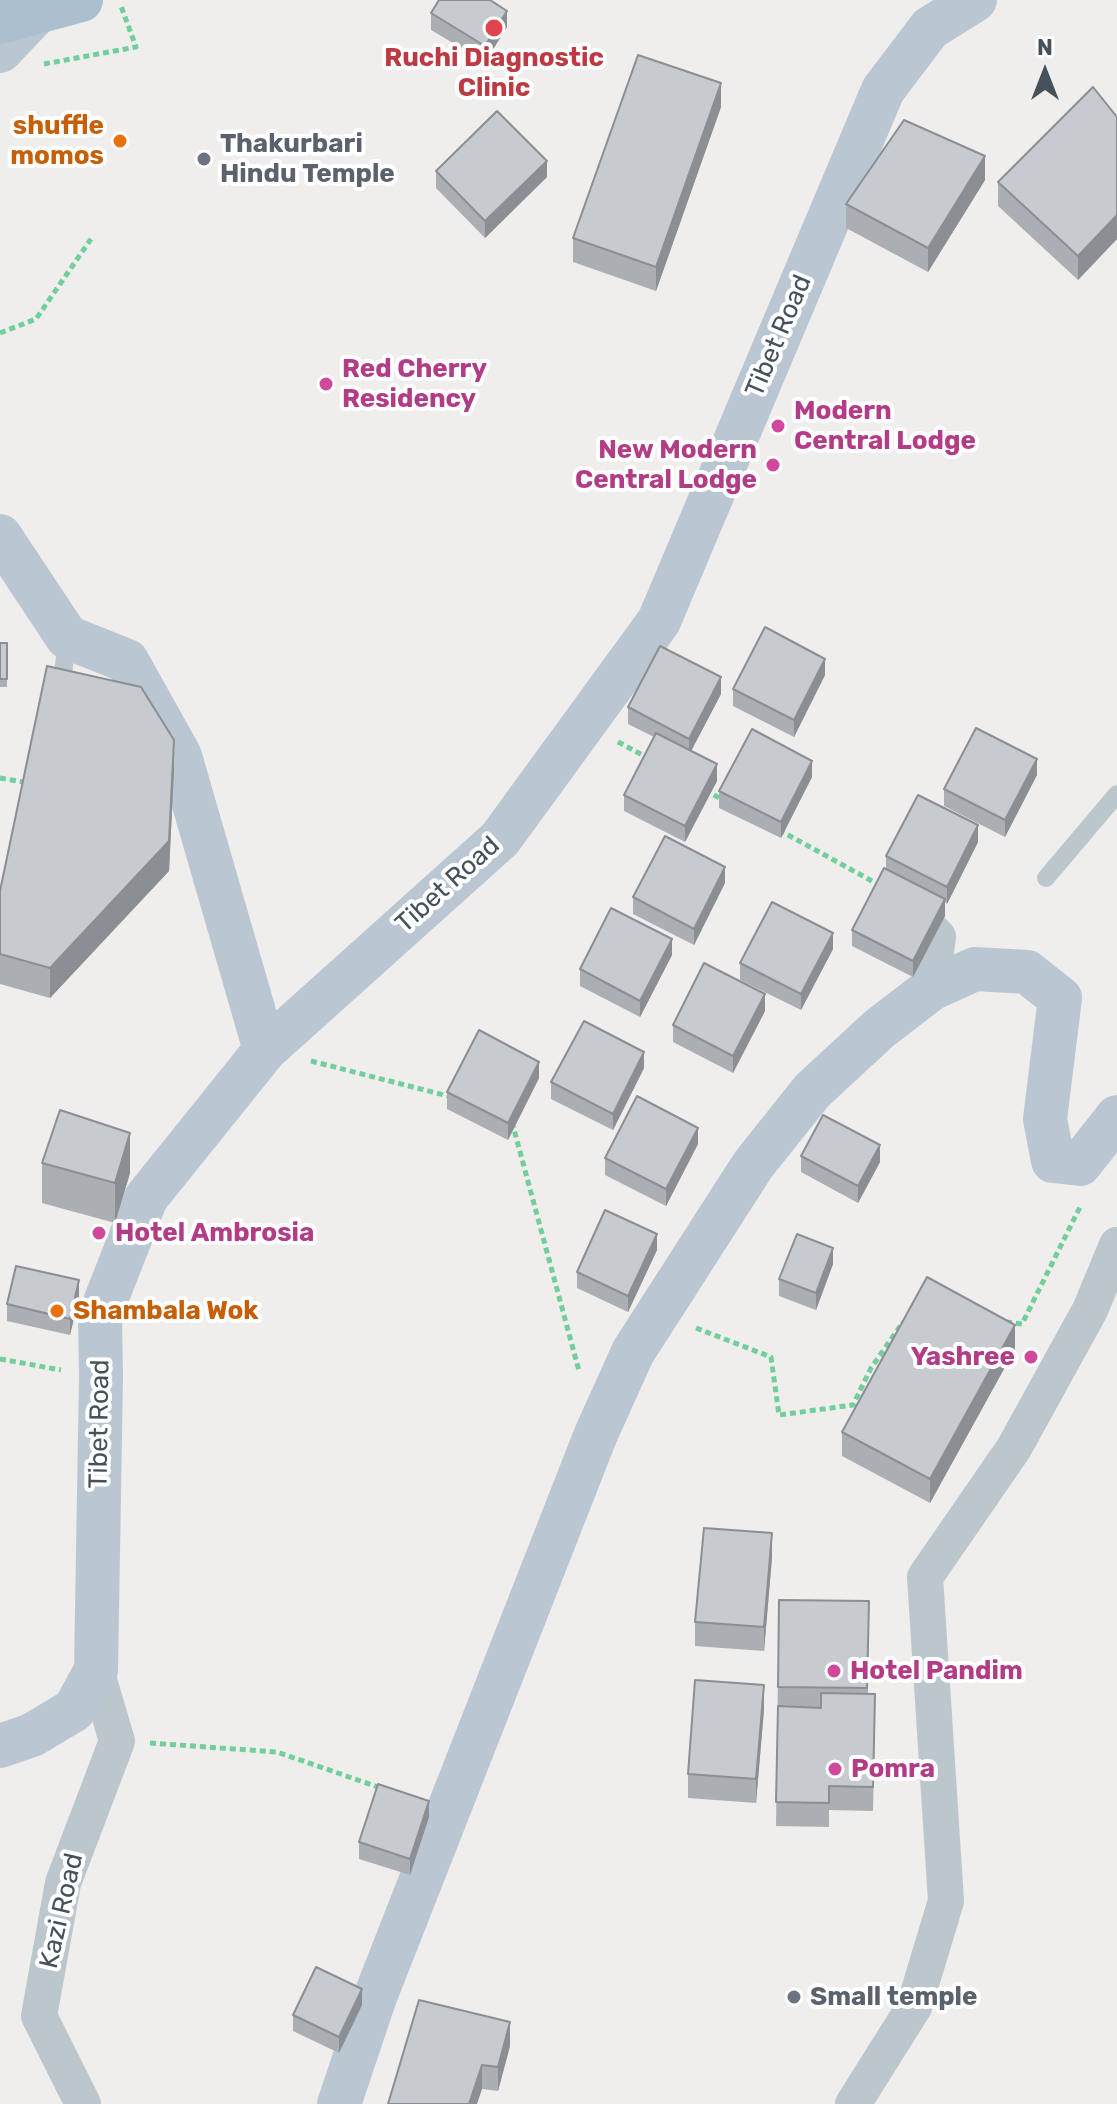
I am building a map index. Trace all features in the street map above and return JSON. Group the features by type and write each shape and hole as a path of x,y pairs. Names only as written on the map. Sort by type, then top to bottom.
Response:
{"main road":[{"path":"19,16 81,0"}],"street":[{"name":"Tibet Road","path":"0,1746 32,1735 74,1710 96,1670 100,1315 146,1198 265,1050 500,839 659,621 883,90 930,28 975,0"},
{"path":"15,59 19,16"},
{"path":"0,536 67,637 127,661 180,756 265,1050"},
{"path":"900,897 938,937 931,989"},
{"path":"339,2104 375,1997 596,1434 633,1352 753,1165 812,1091 879,1029 931,989 975,969 1027,972 1060,998 1045,1119 1053,1161 1080,1164 1117,1117"},
{"path":"853,2104 914,2007 946,1901 925,1577 1014,1448 1090,1310 1117,1245"},
{"path":"96,1670 117,1741"},
{"name":"Kazi Road","path":"83,2104 39,2016 63,1883 117,1741"}],"lane":[{"path":"58,712 67,637"},
{"path":"1046,878 1117,794"}],"path":[{"path":"15,59 136,47 118,0"},
{"path":"0,333 36,319 91,239"},
{"path":"585,724 654,762"},
{"path":"0,778 37,784"},
{"path":"695,784 736,807"},
{"path":"777,829 900,897"},
{"path":"265,1050 463,1100"},
{"path":"509,1111 580,1373"},
{"path":"995,1320 1022,1324 1083,1200"},
{"path":"687,1328 698,1329 771,1357 779,1415 853,1405 871,1368 907,1317"},
{"path":"0,1359 101,1377"},
{"path":"117,1741 277,1752 390,1791"}],"building":[{"path":"439,0 490,0 507,11 485,46 431,13"},
{"path":"638,55 721,83 656,267 573,238"},
{"path":"1093,87 1117,117 1117,215 1078,256 998,182"},
{"path":"497,111 547,161 485,221 436,171"},
{"path":"904,120 985,156 928,248 846,204"},
{"path":"765,627 825,659 794,720 733,689"},
{"path":"0,643 7,643 7,679 0,679"},
{"path":"660,646 721,677 689,739 628,707"},
{"path":"47,666 141,687 174,740 169,841 50,968 0,954 0,891"},
{"path":"976,728 1037,759 1005,820 944,789"},
{"path":"752,729 812,761 781,822 719,791"},
{"path":"656,733 717,764 685,826 624,795"},
{"path":"918,795 978,825 947,887 886,856"},
{"path":"665,836 725,867 694,929 633,897"},
{"path":"884,868 945,899 913,961 852,930"},
{"path":"772,902 833,933 801,994 740,963"},
{"path":"611,908 672,939 640,1001 580,969"},
{"path":"704,963 765,994 733,1056 673,1025"},
{"path":"584,1021 644,1052 613,1114 551,1082"},
{"path":"479,1030 539,1062 508,1123 447,1092"},
{"path":"637,1096 698,1128 666,1189 605,1158"},
{"path":"60,1110 130,1133 115,1183 42,1163"},
{"path":"823,1115 880,1145 858,1186 801,1156"},
{"path":"605,1210 657,1234 628,1296 577,1272"},
{"path":"797,1234 833,1248 816,1293 779,1279"},
{"path":"16,1266 79,1280 70,1319 7,1304"},
{"path":"927,1277 1015,1325 930,1479 842,1432"},
{"path":"704,1528 772,1533 764,1627 695,1622"},
{"path":"779,1600 869,1601 867,1688 778,1687"},
{"path":"695,1680 764,1685 756,1779 688,1774"},
{"path":"821,1693 875,1694 873,1787 829,1786 829,1803 776,1802 778,1706 821,1708"},
{"path":"378,1784 429,1801 410,1859 359,1842"},
{"path":"316,1967 362,1989 339,2037 293,2015"},
{"path":"419,2000 510,2022 498,2067 482,2065 469,2104 388,2104"}],"place":[{"name":"Ruchi Diagnostic Clinic","path":"494,28"},
{"name":"shuffle momos","path":"120,141"},
{"name":"Thakurbari Hindu Temple","path":"204,159"},
{"name":"Red Cherry Residency","path":"326,384"},
{"name":"Modern Central Lodge","path":"778,426"},
{"name":"New Modern Central Lodge","path":"773,465"},
{"name":"Hotel Ambrosia","path":"99,1233"},
{"name":"Shambala Wok","path":"57,1311"},
{"name":"Yashree","path":"1031,1357"},
{"name":"Hotel Pandim","path":"834,1671"},
{"name":"Pomra","path":"835,1769"},
{"name":"Small temple","path":"794,1997"}]}
